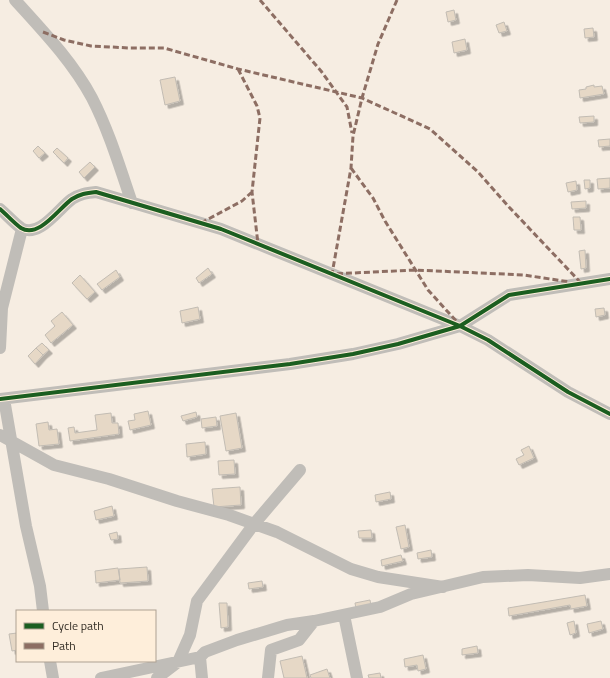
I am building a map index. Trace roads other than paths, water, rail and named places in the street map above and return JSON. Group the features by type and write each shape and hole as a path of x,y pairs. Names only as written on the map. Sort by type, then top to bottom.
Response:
{"street":[{"path":"15,0 64,55 92,98 105,128 132,203"},
{"path":"0,209 22,229 31,231 40,228 71,199 84,193 96,192 221,229 460,326 488,340 568,392 610,414"},
{"path":"0,348 2,308 22,229"},
{"path":"43,610 40,586 26,526 13,453 5,432 2,399 290,364 353,354 398,344 460,326 509,294 610,279"},
{"path":"5,432 54,465 109,479 177,501 229,515 277,532 351,569 378,577 443,587"},
{"path":"157,678 178,662 190,635 196,600 254,524 300,470"},
{"path":"101,678 200,657 205,652 237,640 287,625 314,621 380,607 411,594 483,577 528,575 580,578 610,574"},
{"path":"344,615 357,678"},
{"path":"268,678 272,650 299,640 314,621"},
{"path":"200,657 202,678"},
{"path":"50,662 53,678"}]}
